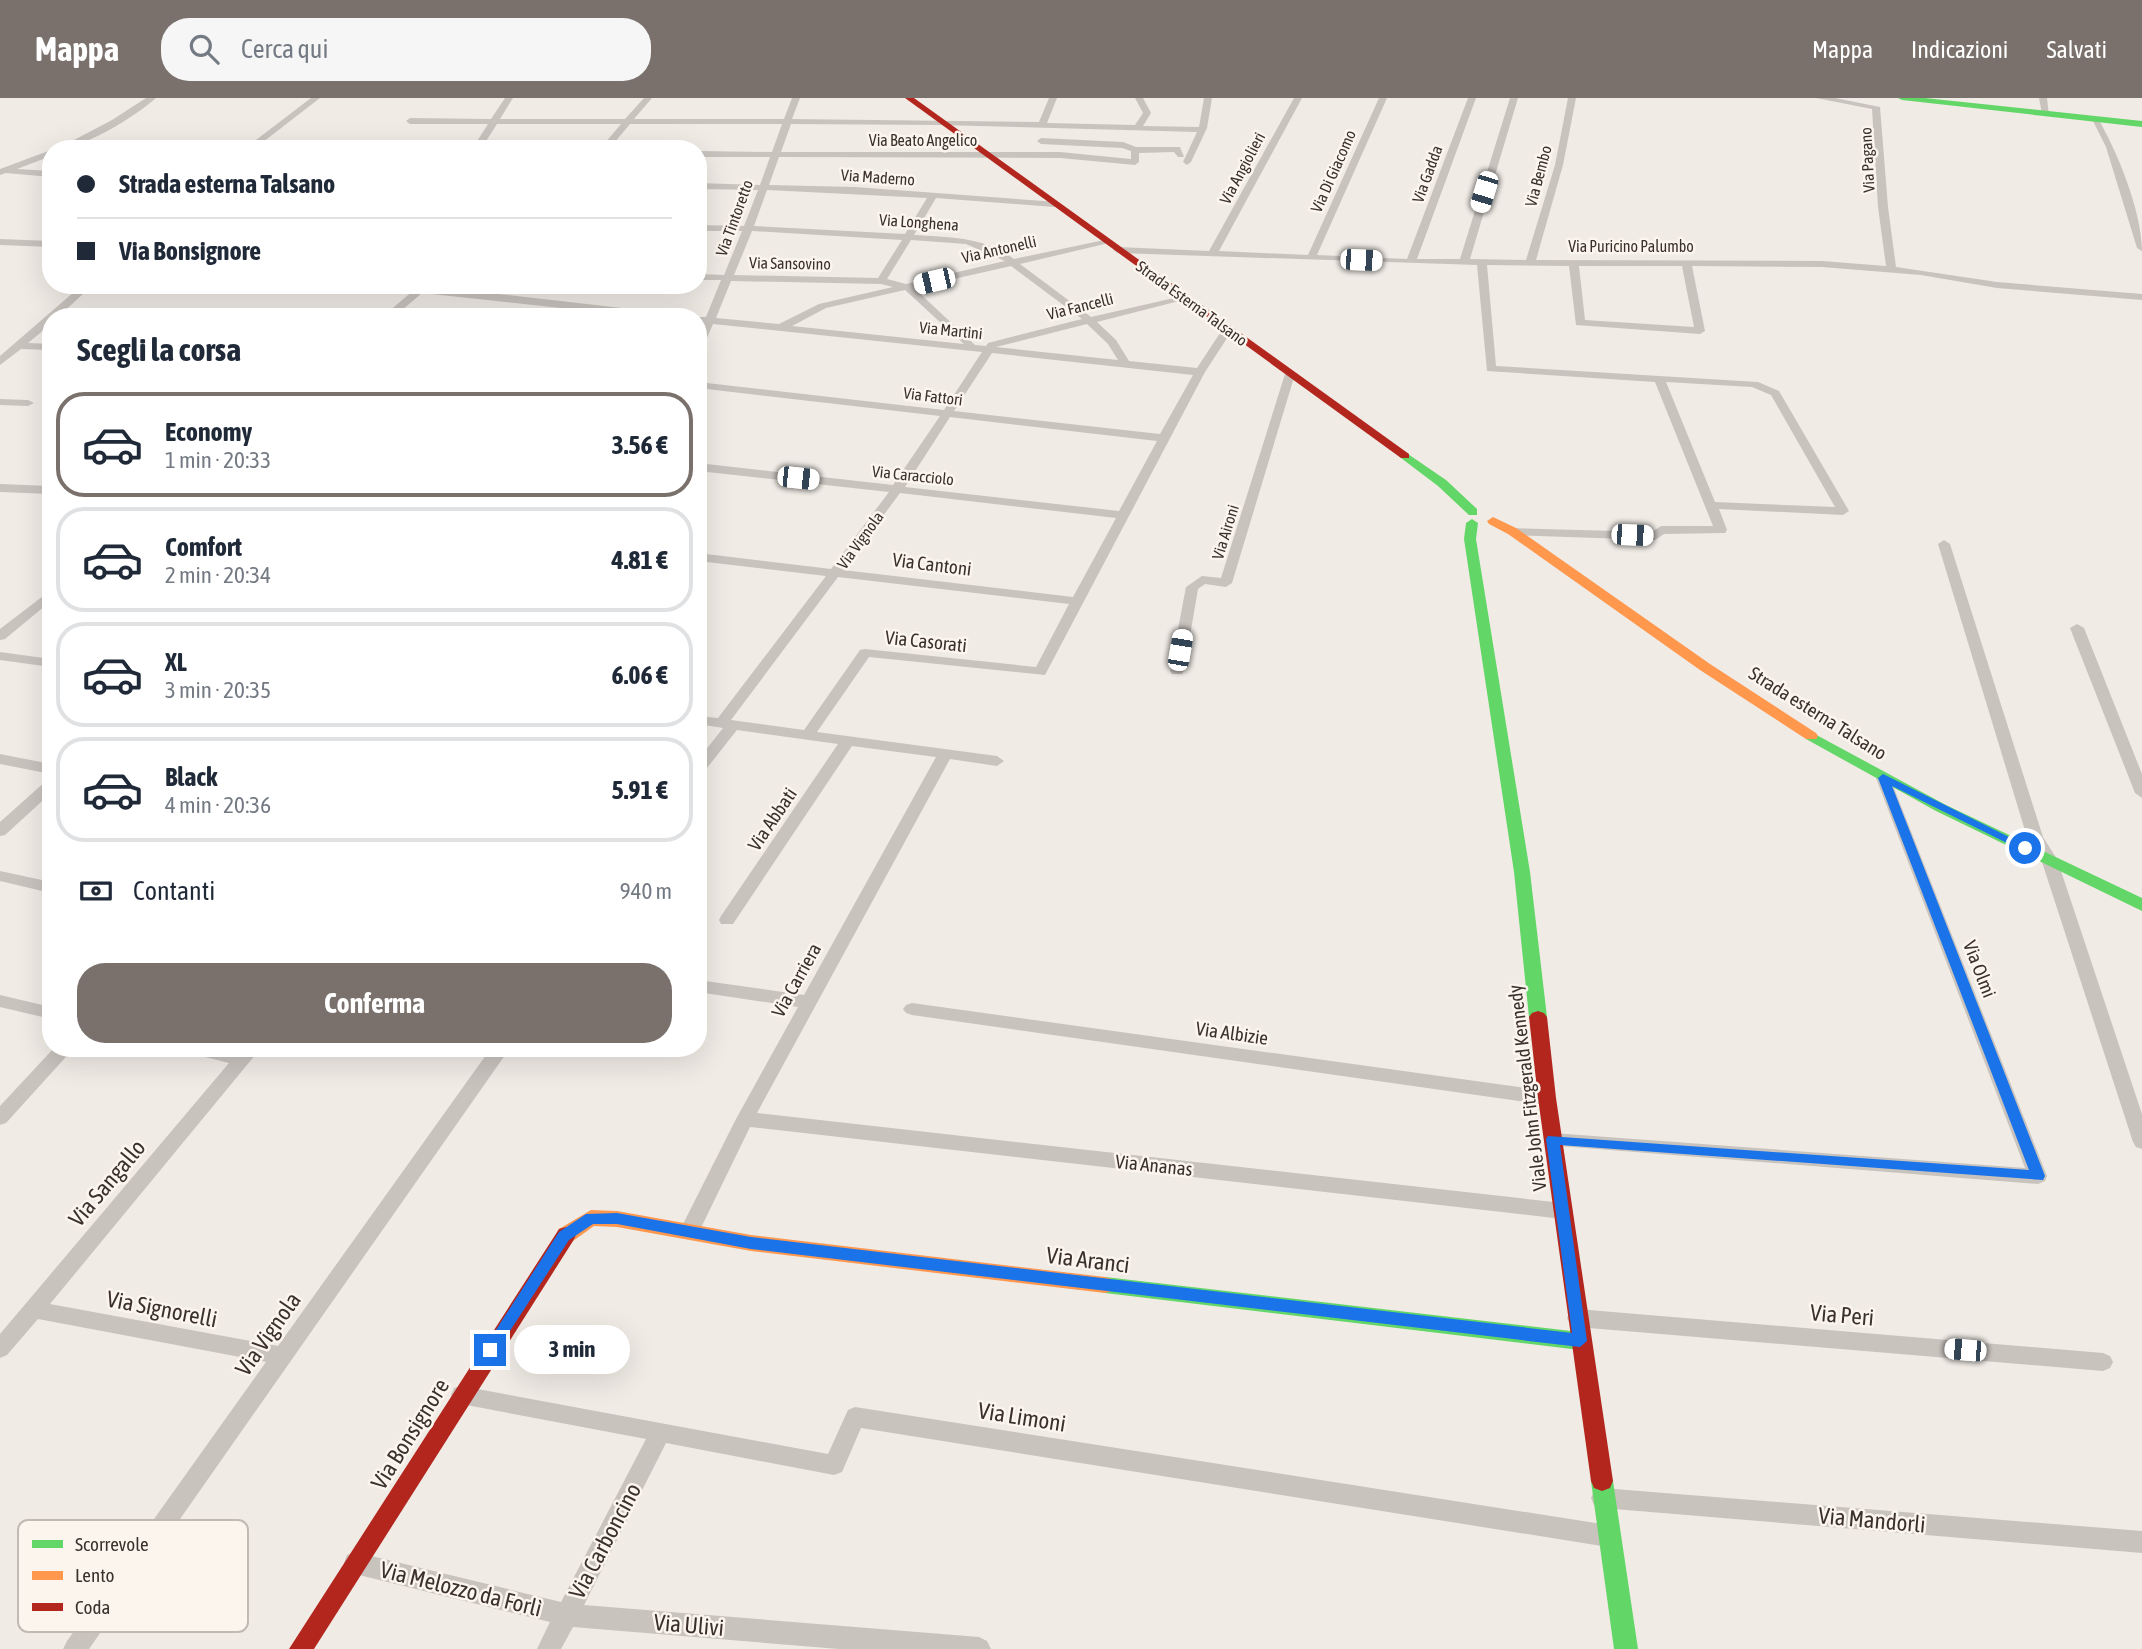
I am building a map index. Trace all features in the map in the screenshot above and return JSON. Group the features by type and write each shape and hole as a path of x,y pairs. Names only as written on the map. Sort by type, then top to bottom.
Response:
{"street":[{"path":"79,140 115,122 152,98"},
{"path":"260,140 316,98"},
{"path":"482,140 509,98"},
{"path":"611,140 648,98"},
{"name":"Via Tintoretto","path":"707,330 796,98"},
{"name":"Strada Esterna Talsano","path":"909,98 1442,483 1472,518 1489,514 1493,522"},
{"path":"1042,125 1053,98"},
{"path":"1137,128 1147,113 1139,98"},
{"path":"410,121 940,122 1202,130 1208,98"},
{"name":"Via Angiolieri","path":"1213,254 1298,98"},
{"name":"Via Di Giacomo","path":"1311,258 1383,98"},
{"name":"Via Gadda","path":"1411,262 1472,98"},
{"path":"1464,262 1514,98"},
{"name":"Via Bembo","path":"1530,262 1559,165 1572,98"},
{"name":"Via Pagano","path":"1820,98 1876,107 1891,268"},
{"path":"1902,98 2045,106 2094,119 2142,124"},
{"path":"2094,119 2110,147 2142,248"},
{"name":"Via Beato Angelico","path":"1041,141 1123,145 1135,150 1177,149 1184,158 1202,130"},
{"name":"Via Beato Angelico","path":"707,154 1060,155 1135,162 1135,150"},
{"path":"1,171 42,156"},
{"path":"1,171 42,173"},
{"name":"Via Maderno","path":"707,186 855,190 1054,204"},
{"path":"881,281 933,197"},
{"name":"Via Longhena","path":"707,228 967,241 1001,254 1089,320 1112,342 1126,365"},
{"path":"0,242 42,244"},
{"name":"Via Puricino Palumbo","path":"1112,246 1213,254 1411,262 1822,264 1891,268 1997,285 2142,297"},
{"name":"Via Antonelli","path":"780,328 823,306 1013,262 1112,246"},
{"path":"1482,262 1491,369 1754,384 1775,393 1843,511 1711,505"},
{"path":"1574,262 1580,323 1700,331 1686,262"},
{"name":"Via Sansovino","path":"707,277 881,281 908,287"},
{"path":"908,287 970,344 968,348"},
{"path":"62,308 78,294"},
{"path":"398,308 416,294"},
{"path":"475,294 596,308"},
{"name":"Via Fancelli","path":"986,350 992,345 1183,297"},
{"name":"Via Martini","path":"707,320 1200,372"},
{"path":"0,362 42,325"},
{"path":"1077,601 1200,372 1228,329"},
{"path":"19,346 42,347"},
{"name":"Via Vignola","path":"707,756 897,489 986,350"},
{"name":"Via Aironi","path":"1177,671 1192,587 1202,580 1226,583 1290,374"},
{"path":"1512,531 1656,536 1661,530 1721,530 1660,380"},
{"name":"Via Fattori","path":"707,386 1164,438"},
{"path":"0,402 28,403"},
{"name":"Via Caracciolo","path":"707,468 1125,514"},
{"path":"0,488 42,490"},
{"name":"Viale John Fitzgerald Kennedy","path":"1472,518 1470,538 1522,873 1547,1098 1602,1498 1626,1649"},
{"name":"Strada esterna Talsano","path":"1493,522 1512,531 1742,692 1823,744 1883,778 2142,905"},
{"path":"1944,544 2035,837 2049,859 2142,1142"},
{"name":"Via Cantoni","path":"707,558 1077,601"},
{"path":"0,636 42,601"},
{"name":"Via Casorati","path":"808,735 865,653 1040,673 1077,601"},
{"path":"2077,628 2142,793"},
{"path":"0,656 42,662"},
{"path":"707,721 997,761"},
{"name":"Via Abbati","path":"727,920 848,740"},
{"name":"Via Carriera","path":"690,1230 745,1119 945,754"},
{"path":"0,759 42,767"},
{"name":"Via Olmi","path":"1553,1139 2038,1176 1883,778"},
{"path":"0,831 42,792"},
{"path":"0,876 42,886"},
{"path":"707,987 808,1002"},
{"path":"0,1001 42,1011"},
{"name":"Via Albizie","path":"912,1009 1547,1098"},
{"path":"0,1118 57,1057"},
{"name":"Via Sangallo","path":"0,1349 244,1057"},
{"name":"Via Vignola","path":"166,1520 495,1057"},
{"name":"Via Ananas","path":"745,1119 1563,1211"},
{"name":"Via Aranci","path":"591,1218 617,1219 690,1230 751,1243 1580,1341"},
{"name":"Via Bonsignore","path":"301,1649 564,1236 591,1218"},
{"name":"Via Signorelli","path":"33,1309 282,1356"},
{"name":"Via Peri","path":"1577,1318 2104,1362"},
{"name":"Via Limoni","path":"461,1395 834,1465 855,1417 1608,1536"},
{"name":"Via Carboncino","path":"549,1649 661,1432"},
{"name":"Via Mandorli","path":"1602,1498 2142,1542"},
{"name":"Via Melozzo da Forlì","path":"355,1563 567,1615"},
{"name":"Via Ulivi","path":"567,1615 979,1649"},
{"name":"Via Vignola","path":"75,1649 87,1632"}],"traffic: fast":[{"path":"1902,98 2142,124"},
{"path":"1405,456 1442,483 1473,512"},
{"path":"1472,523 1470,539 1522,872 1538,1017"},
{"path":"1811,736 1941,808 2142,905"},
{"path":"1105,1285 1580,1341"},
{"path":"1602,1481 1626,1649"}],"traffic: slow":[{"path":"1493,521 1512,531 1705,667 1811,736"},
{"path":"566,1235 591,1218 617,1219 751,1243 1105,1285"}],"traffic: jam":[{"path":"909,98 1405,456"},
{"path":"1538,1017 1547,1098 1602,1481"},
{"path":"301,1649 566,1235"}],"route":[{"path":"490,1350 564,1236 591,1218 617,1219 690,1230 751,1243 1580,1341 1553,1139 2038,1176 1883,778 2025,848"}]}
